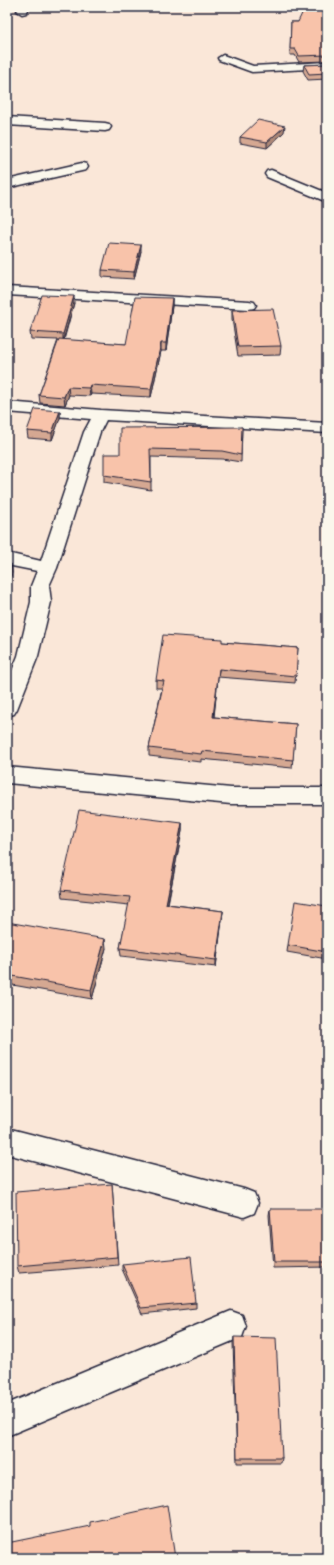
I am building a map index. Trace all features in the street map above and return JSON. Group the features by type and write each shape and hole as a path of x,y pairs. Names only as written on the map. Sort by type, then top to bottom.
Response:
{"street":[{"path":"223,58 252,69 327,65"},
{"path":"7,121 105,127"},
{"path":"7,184 82,167"},
{"path":"271,174 327,198"},
{"path":"7,291 249,304"},
{"path":"7,407 101,415 327,428"},
{"path":"7,709 28,656 41,602 40,586 48,568 92,432 101,415"},
{"path":"7,559 48,568"},
{"path":"7,775 231,796 327,796"},
{"path":"7,1141 244,1203"},
{"path":"7,1420 232,1326"}],"building":[{"path":"305,7 327,7 327,55 299,56 295,49 290,49 291,22 298,22"},
{"path":"327,64 327,73 309,74 304,65"},
{"path":"258,120 285,126 267,142 240,137"},
{"path":"109,243 141,245 134,272 102,270"},
{"path":"42,295 74,296 63,334 30,332"},
{"path":"135,297 172,298 166,343 161,343 151,389 90,385 89,388 68,387 64,397 39,395 59,339 126,344"},
{"path":"273,309 281,346 238,347 232,310"},
{"path":"35,409 60,411 52,433 27,431"},
{"path":"242,427 241,455 222,451 150,449 151,482 104,475 104,454 120,454 120,428"},
{"path":"7,564 11,564 7,577"},
{"path":"163,635 222,639 222,642 298,648 296,676 219,669 213,717 296,724 293,760 202,751 201,754 149,748 164,681 156,680"},
{"path":"79,810 182,823 166,904 223,911 216,960 120,948 130,897 61,890"},
{"path":"295,901 327,906 327,952 288,945"},
{"path":"7,922 105,939 91,990 7,975"},
{"path":"112,1184 117,1257 17,1266 16,1192"},
{"path":"270,1209 326,1209 327,1262 274,1262"},
{"path":"191,1257 196,1303 141,1308 122,1264"},
{"path":"234,1337 276,1338 282,1458 237,1458"},
{"path":"167,1505 175,1558 7,1558 7,1543 90,1526 90,1522"}]}
